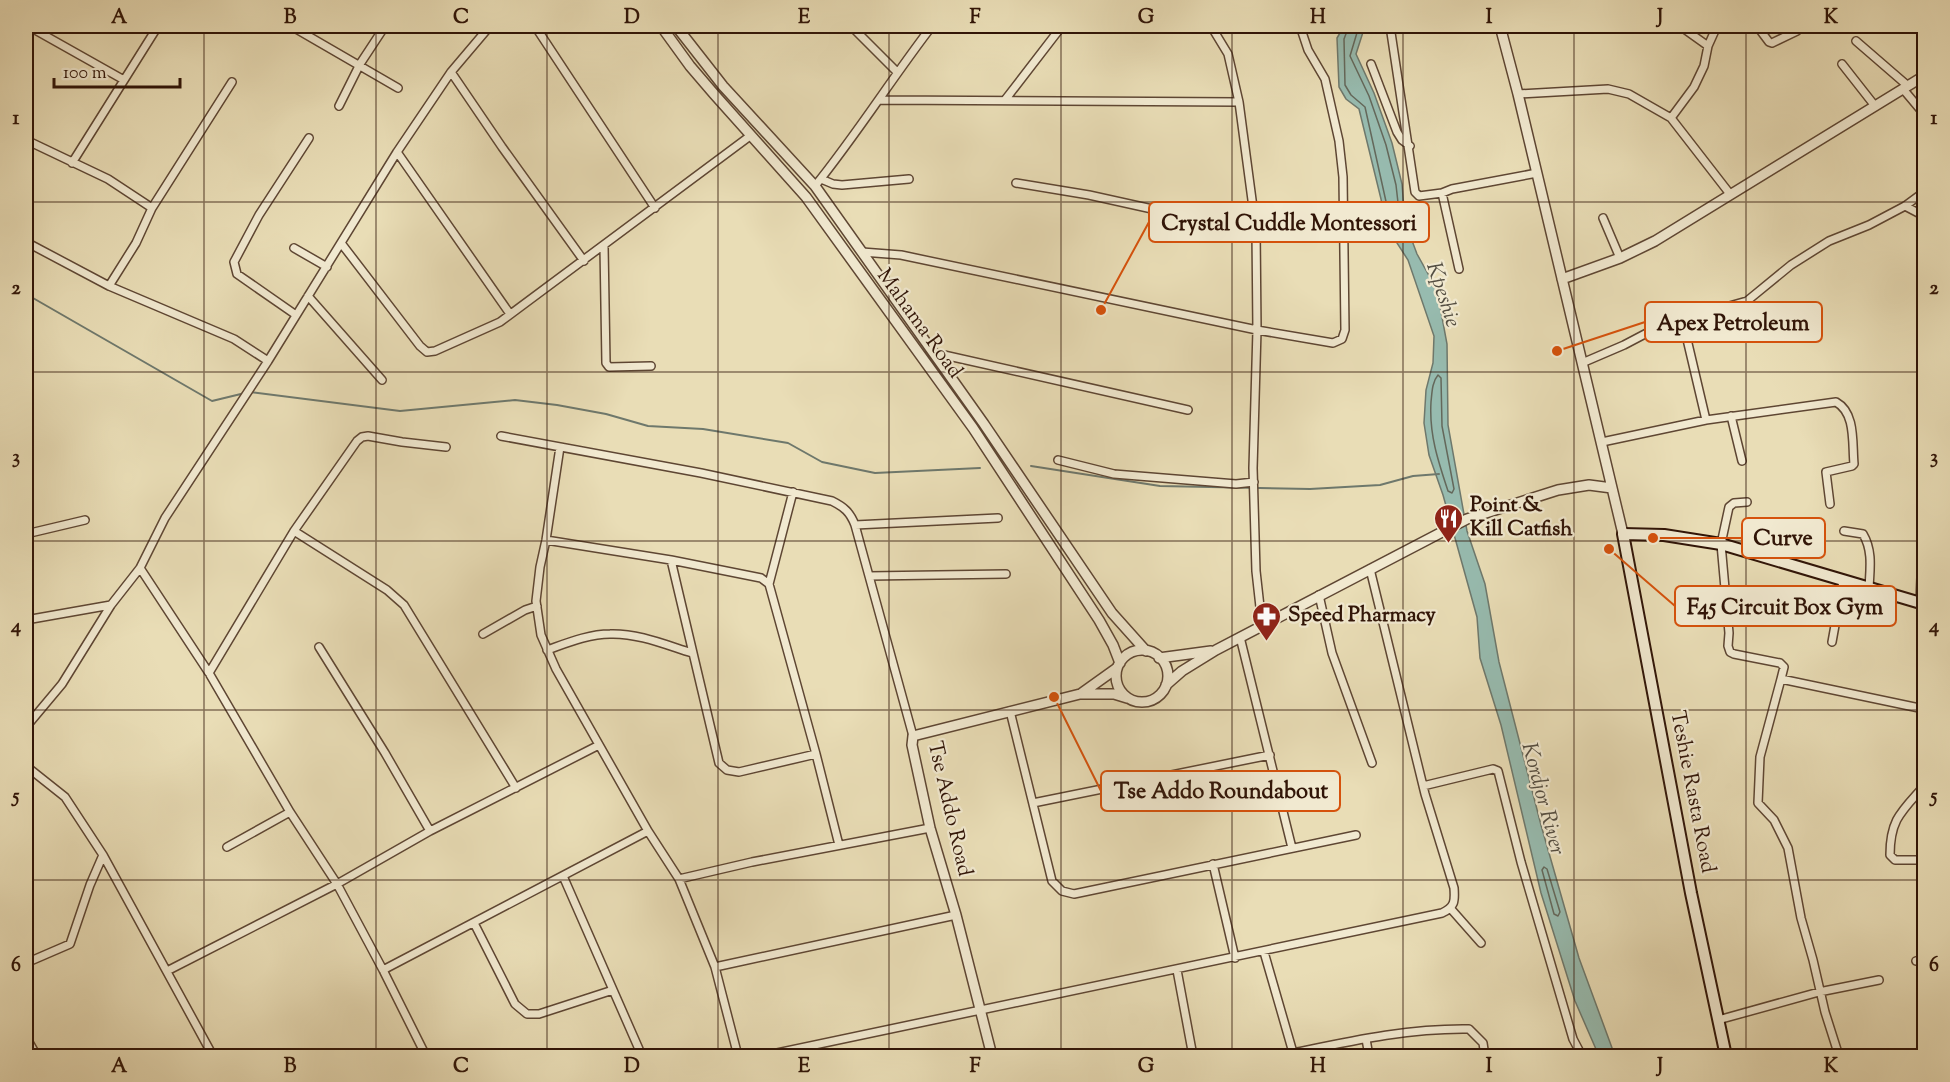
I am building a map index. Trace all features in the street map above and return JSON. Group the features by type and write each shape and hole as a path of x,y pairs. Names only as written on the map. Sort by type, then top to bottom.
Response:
{"main road":[{"path":"1623,534 1664,535 1721,543 1922,604"},
{"name":"Teshie Rasta Road","path":"1623,534 1691,893 1726,1056"}],"street":[{"path":"28,26 124,80"},
{"path":"72,163 158,26"},
{"path":"291,26 399,88"},
{"path":"339,106 360,64 385,26"},
{"path":"26,727 62,684 111,605 140,568 165,518 268,361 397,152 452,72 490,26"},
{"path":"535,26 655,208"},
{"name":"Mahama Road","path":"662,26 690,66 806,197 973,428 1099,620 1113,645 1118,666"},
{"name":"Mahama Road","path":"676,26 723,86 818,182 862,252 935,353 1112,613 1146,651"},
{"path":"851,26 897,72"},
{"path":"909,179 842,185 818,182 932,26"},
{"path":"1005,100 1062,26"},
{"path":"1212,26 1228,54 1239,102 1256,230 1254,501 1262,626"},
{"path":"862,252 901,255 1257,330 1333,343 1342,339 1345,330 1344,198 1339,141 1325,78 1308,50 1300,26"},
{"path":"1390,26 1410,146 1415,192 1419,196 1442,193 1452,189 1537,173"},
{"path":"1500,26 1623,534"},
{"path":"1680,26 1708,46"},
{"path":"1671,118 1694,87 1704,66 1708,46 1717,26"},
{"path":"1757,26 1772,43 1797,31 1800,26"},
{"path":"1856,41 1905,88 1924,114"},
{"path":"1371,63 1397,132 1410,146"},
{"path":"1842,64 1875,106"},
{"path":"452,72 502,147 584,261"},
{"path":"1562,279 1620,258 1655,241 1924,76"},
{"path":"109,286 136,243 152,208 232,82"},
{"path":"1518,94 1608,89 1629,94 1671,118 1730,194"},
{"path":"879,100 1239,102"},
{"path":"341,243 420,346 427,352 435,351 500,322 750,136"},
{"path":"296,315 237,274 234,262 258,215 309,138"},
{"path":"26,140 108,179 152,208"},
{"path":"397,152 510,314"},
{"path":"1016,183 1089,195 1247,230 1256,230"},
{"path":"1582,363 1662,325 1747,301 1791,265 1829,242 1905,206 1924,192"},
{"path":"1442,193 1459,269"},
{"path":"1905,206 1924,216"},
{"path":"1603,218 1620,258"},
{"path":"26,242 109,286 234,339 268,361"},
{"path":"604,246 606,363 609,367 616,368 651,366"},
{"path":"294,248 327,267"},
{"path":"308,296 382,380"},
{"path":"1682,318 1706,420"},
{"path":"935,353 1188,410"},
{"path":"1602,442 1706,420 1836,402 1844,406 1850,415 1854,464 1826,472 1830,504"},
{"path":"1731,416 1743,461"},
{"path":"501,436 793,492 832,501 843,506 850,513 855,525 913,736"},
{"path":"209,673 294,531 344,457 362,437 446,447"},
{"path":"560,447 540,567 537,606 541,635 556,669 648,831 679,879 716,966 738,1056"},
{"path":"1058,460 1114,474 1236,484 1254,483"},
{"path":"1166,685 1182,671 1216,650 1438,532 1467,519 1577,486 1612,488"},
{"path":"793,492 770,584 839,845"},
{"path":"1922,604 1924,501"},
{"path":"1747,502 1734,503 1729,507 1721,543 1730,652 1780,663 1784,667 1760,757 1758,803 1774,820 1788,848 1801,918 1819,992 1838,1055 1827,1056"},
{"path":"855,525 998,518"},
{"path":"26,534 85,520"},
{"path":"294,531 387,590 405,605 516,789"},
{"path":"1844,531 1863,534 1869,544 1869,588"},
{"path":"546,540 671,560 761,578 770,584"},
{"path":"671,560 720,763 727,770 739,772 816,754"},
{"path":"140,568 209,673 290,812 336,884 426,1056"},
{"path":"762,1056 1264,952 1442,913 1451,909 1455,900 1454,888 1423,786 1370,569"},
{"path":"869,576 1006,574"},
{"path":"1832,642 1843,581"},
{"path":"1319,596 1332,652 1372,762"},
{"path":"26,620 111,605"},
{"path":"483,634 525,610 537,606"},
{"path":"547,650 573,640 609,634 636,636 692,653"},
{"path":"1240,637 1292,848"},
{"path":"319,647 373,733 430,831"},
{"path":"1159,658 1216,650"},
{"path":"1136,651 1146,651 1159,658 1165,665 1168,675 1162,693 1155,699 1136,702 1127,698 1117,685 1118,666 1126,656 1136,651"},
{"name":"Tse Addo Road","path":"1080,694 1118,666"},
{"path":"1781,679 1924,709"},
{"name":"Tse Addo Road","path":"992,1056 956,915 930,828 912,745 913,736 1080,694 1107,693 1127,698"},
{"path":"1010,711 1052,881 1062,891 1074,894 1356,835"},
{"path":"167,971 336,884 430,831 599,745"},
{"path":"1033,803 1270,755"},
{"path":"26,766 65,797 103,855 213,1056"},
{"path":"1423,786 1493,769 1498,771 1521,862 1580,1054 1558,1056"},
{"path":"1924,788 1904,808 1893,825 1890,855 1895,860 1924,860"},
{"path":"227,847 290,812"},
{"path":"679,879 752,862 930,828"},
{"path":"383,970 648,831"},
{"path":"26,963 70,944 103,855"},
{"path":"1213,864 1235,958"},
{"path":"563,876 642,1056"},
{"path":"1451,909 1481,943"},
{"path":"716,966 956,915"},
{"path":"474,923 515,1004 527,1014 539,1014 613,990"},
{"path":"1264,952 1294,1055 1366,1039 1438,1028 1469,1029 1483,1043 1485,1056"},
{"path":"1177,970 1193,1056"},
{"path":"1718,1020 1819,992 1879,980"},
{"path":"26,1037 37,1056"},
{"path":"1366,1039 1369,1056"}],"water":[{"path":"1344,26 1365,26 1356,54 1374,93 1392,143 1402,184 1405,222 1417,254 1437,290 1447,344 1448,425 1467,531 1485,584 1499,662 1541,825 1579,958 1615,1056 1599,1056 1575,1001 1541,893 1501,725 1480,658 1477,617 1443,495 1429,455 1424,423 1426,390 1433,363 1434,336 1408,260 1386,226 1359,109 1346,99 1339,87 1337,38"}],"waterway":[{"path":"26,294 212,401 245,393"},
{"path":"250,392 400,411 515,400 606,414 648,426 703,429 788,443 822,462 875,473 980,468"},
{"path":"1031,466 1160,486 1310,489 1380,485 1413,476 1439,474"}],"place":[{"name":"Crystal Cuddle Montessori","path":"1101,310"},
{"name":"Apex Petroleum","path":"1557,351"},
{"name":"Curve","path":"1653,538"},
{"name":"Point & Kill Catfish","path":"1449,544"},
{"name":"F45 Circuit Box Gym","path":"1609,549"},
{"name":"Speed Pharmacy","path":"1267,642"},
{"name":"Tse Addo Roundabout","path":"1054,697"}],"water label":[{"name":"Kpeshie","path":"1442,295"},
{"name":"Kordjor River","path":"1542,799"}]}
